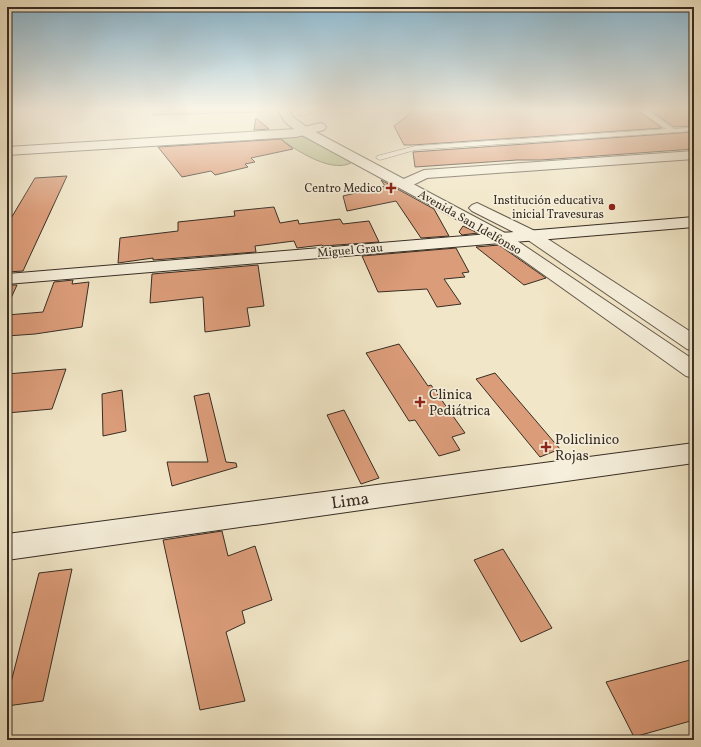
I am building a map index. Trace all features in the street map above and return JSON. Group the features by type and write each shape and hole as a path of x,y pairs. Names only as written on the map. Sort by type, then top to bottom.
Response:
{"street":[{"path":"7,151 122,144"},
{"name":"Avenida San Idelfonso","path":"340,144 410,181 501,237 694,371"},
{"name":"Avenida San Idelfonso","path":"347,144 380,158 410,181 531,235 694,344"},
{"path":"410,181 424,174 694,155"},
{"name":"Miguel Grau","path":"7,279 694,222"},
{"name":"Lima","path":"7,547 694,453"}],"lane":[{"path":"380,158 415,148 478,144"}],"green space":[{"path":"288,144 322,144 354,161 346,165 326,163 315,160"}],"building":[{"path":"206,144 287,144 293,149 251,158 255,162 245,164 248,167 215,175 211,171 182,177 158,147"},
{"path":"403,144 429,144 412,145"},
{"path":"527,144 694,144 694,149 415,167 413,152"},
{"path":"67,176 23,271 7,272 7,225 35,178"},
{"path":"381,180 434,209 449,236 421,238 396,201 347,211 343,196 385,186"},
{"path":"274,207 280,223 298,220 299,224 340,219 343,224 369,221 379,242 297,248 294,241 255,246 256,252 153,260 153,258 118,263 120,238 178,231 178,222 235,216 234,211"},
{"path":"463,226 478,233 462,235 459,232"},
{"path":"499,245 546,278 524,285 476,247"},
{"path":"456,248 469,272 462,273 465,277 444,279 461,304 437,307 427,289 378,292 362,256"},
{"path":"258,265 264,306 247,308 250,326 205,332 203,297 150,303 152,274"},
{"path":"73,280 72,284 89,282 82,327 35,334 7,336 7,315 43,312 54,282"},
{"path":"7,285 17,285 7,307"},
{"name":"Clinica Pediátrica","path":"399,344 428,386 431,385 465,433 452,437 460,450 439,456 415,420 409,421 366,353"},
{"path":"66,369 52,409 7,413 7,374"},
{"path":"495,373 560,449 540,457 476,379"},
{"path":"122,390 126,431 103,436 102,394"},
{"path":"209,393 226,462 236,463 237,467 172,486 167,462 208,462 194,396"},
{"path":"344,410 379,478 361,484 327,415"},
{"path":"222,531 228,556 255,546 272,600 242,611 245,623 226,632 245,701 200,710 163,540"},
{"path":"503,549 552,628 521,642 474,560"},
{"path":"72,569 43,701 7,706 7,698 39,573"},
{"path":"694,659 694,720 634,737 606,682"}],"place":[{"name":"Centro Medico","path":"391,188"},
{"name":"Institución educativa inicial Travesuras","path":"612,207"},
{"name":"Clinica Pediátrica","path":"420,402"},
{"name":"Policlinico Rojas","path":"546,447"}]}
